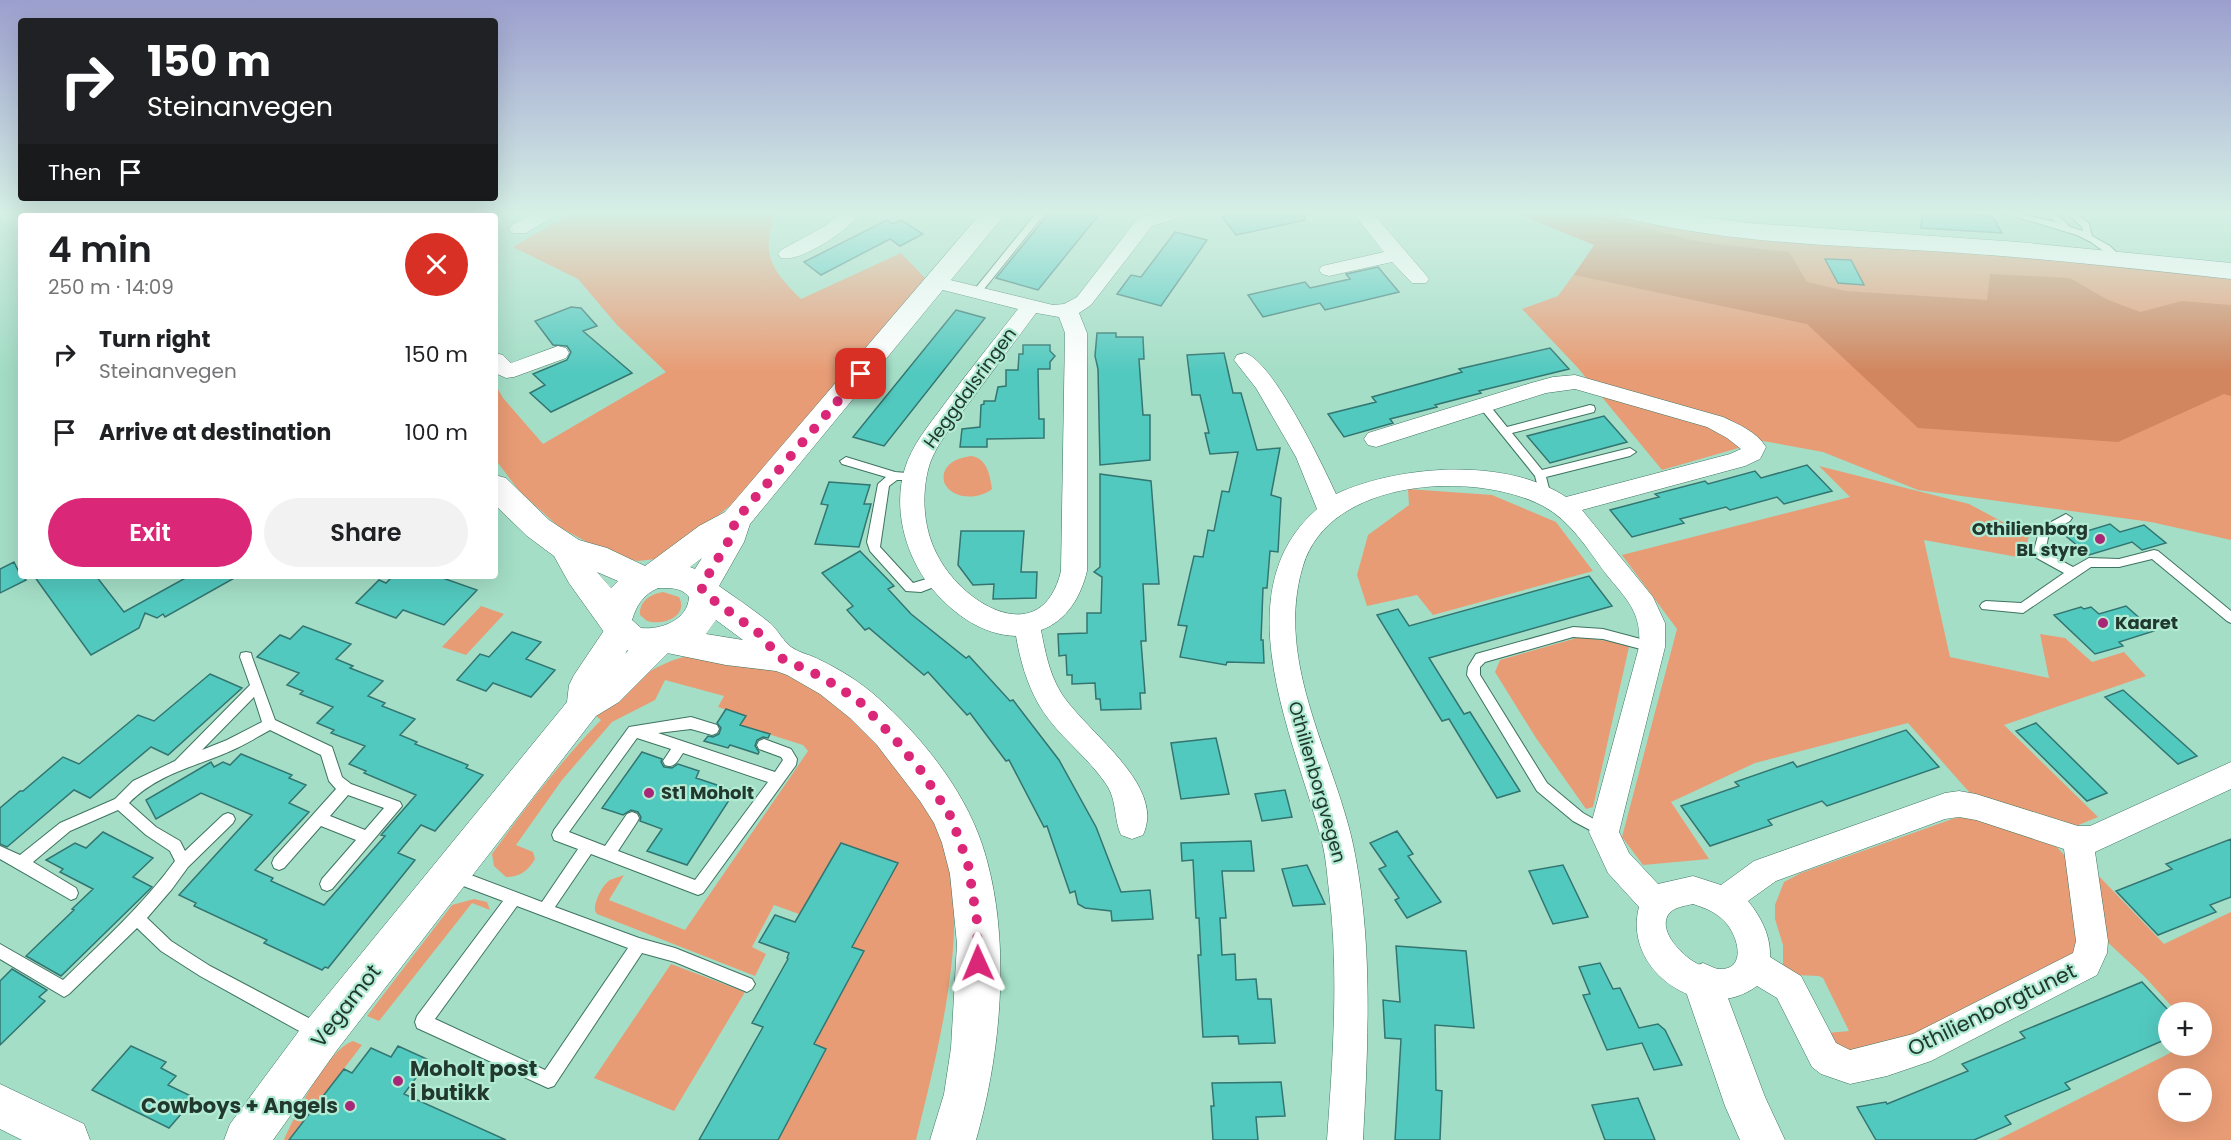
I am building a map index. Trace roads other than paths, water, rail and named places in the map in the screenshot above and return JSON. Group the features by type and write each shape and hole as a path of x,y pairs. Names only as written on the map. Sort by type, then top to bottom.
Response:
{"main road":[{"path":"568,549 576,570 618,626 633,640 650,643 683,633 698,621 705,609 703,590 728,542 736,520 952,265"},
{"path":"2172,265 2231,272"},
{"path":"498,489 538,528 568,549 651,578 671,574 686,576 760,634 779,657"},
{"path":"618,626 617,607 625,593 651,578 710,534 736,520"},
{"path":"664,640 744,654 779,657 822,677 858,700 894,738 922,772 951,817 968,864 977,921 978,984 969,1079 953,1140"}],"street":[{"path":"1112,265 1084,301 1067,310 1076,333 1072,584 1060,605 1038,621 1027,625 1034,662 1050,699 1118,778 1130,803 1132,826"},
{"path":"1329,270 1351,265"},
{"path":"1406,265 1419,279"},
{"name":"Heggdalsringen","path":"938,283 1053,311 1067,310"},
{"name":"Heggdalsringen","path":"1027,625 999,623 982,617 967,609 940,580 926,559 916,532 912,495 905,476 930,439 1032,305"},
{"path":"498,363 506,371 514,370 558,353"},
{"path":"1245,360 1265,384 1308,457 1330,510"},
{"path":"1376,439 1413,429 1482,404 1557,383 1575,382 1715,422 1735,432 1754,447 1752,453 1737,460 1549,492"},
{"name":"Othilienborgvegen","path":"1345,1140 1352,978 1341,858 1296,709 1283,639 1286,584 1291,561 1306,534 1330,510 1354,495 1396,482 1430,478 1481,481 1549,492 1596,542 1645,604 1653,624 1652,647 1604,832"},
{"name":"Vegamot","path":"584,706 586,685 618,626"},
{"name":"Vegamot","path":"246,1140 322,1035 584,706 607,692 664,640"},
{"path":"1723,901 1750,880 1773,867 1945,806 1959,804 1976,807 2078,840 2103,835 2231,775"},
{"path":"1604,832 1608,846 1624,872 1657,903"},
{"name":"Othilienborgtunet","path":"1752,964 1789,987 1818,1045 1833,1062 1850,1066 1911,1052 2085,964 2091,953 2092,941 2078,840"},
{"path":"1686,890 1708,894 1723,901 1747,924 1754,946 1752,964 1745,976 1733,982 1719,985 1703,983 1677,970 1658,949 1652,937 1651,914 1657,903 1666,895 1686,890"},
{"path":"1703,983 1747,1106 1763,1140"},
{"path":"0,1106 68,1140"}],"lane":[{"path":"976,292 998,265"},
{"name":"Othilienborgvegen","path":"1482,404 1505,431 1549,492"},
{"path":"1505,431 1590,409"},
{"path":"1549,492 1630,452"},
{"path":"846,461 905,476"},
{"path":"905,476 884,484 873,542 874,548 910,588 921,587 940,580"},
{"path":"2066,518 2044,531 2038,554 2071,572"},
{"path":"1986,606 2023,608 2071,572 2090,562 2119,563 2154,554 2231,618"},
{"path":"1604,832 1578,817 1542,787 1474,678 1475,663 1481,658 1573,632 1603,634 1652,647"},
{"path":"246,657 270,724 327,751 336,781 346,788 395,806 327,884"},
{"path":"176,766 256,687"},
{"path":"712,729 691,723 634,731 560,835 698,888 789,765 790,759 786,753 764,745"},
{"path":"21,863 65,827 120,803 138,785 176,766 232,744 270,724"},
{"path":"634,731 778,779"},
{"path":"670,761 680,746"},
{"path":"279,863 346,788"},
{"path":"120,803 151,831 175,846 183,862"},
{"path":"319,818 367,838"},
{"path":"608,854 632,818"},
{"path":"0,951 64,989 137,918 183,862 228,819"},
{"path":"545,909 588,846"},
{"path":"0,852 71,893"},
{"path":"451,874 639,945 675,955 747,984"},
{"path":"515,897 423,1023 548,1080 639,945"},
{"path":"137,918 166,946 205,971 322,1035"}],"place":[{"name":"Othilienborg BL styre","path":"2100,539"},
{"name":"Kaaret","path":"2103,623"},
{"name":"St1 Moholt","path":"649,793"},
{"name":"Moholt post i butikk","path":"398,1081"},
{"name":"Cowboys + Angels","path":"350,1106"}]}
